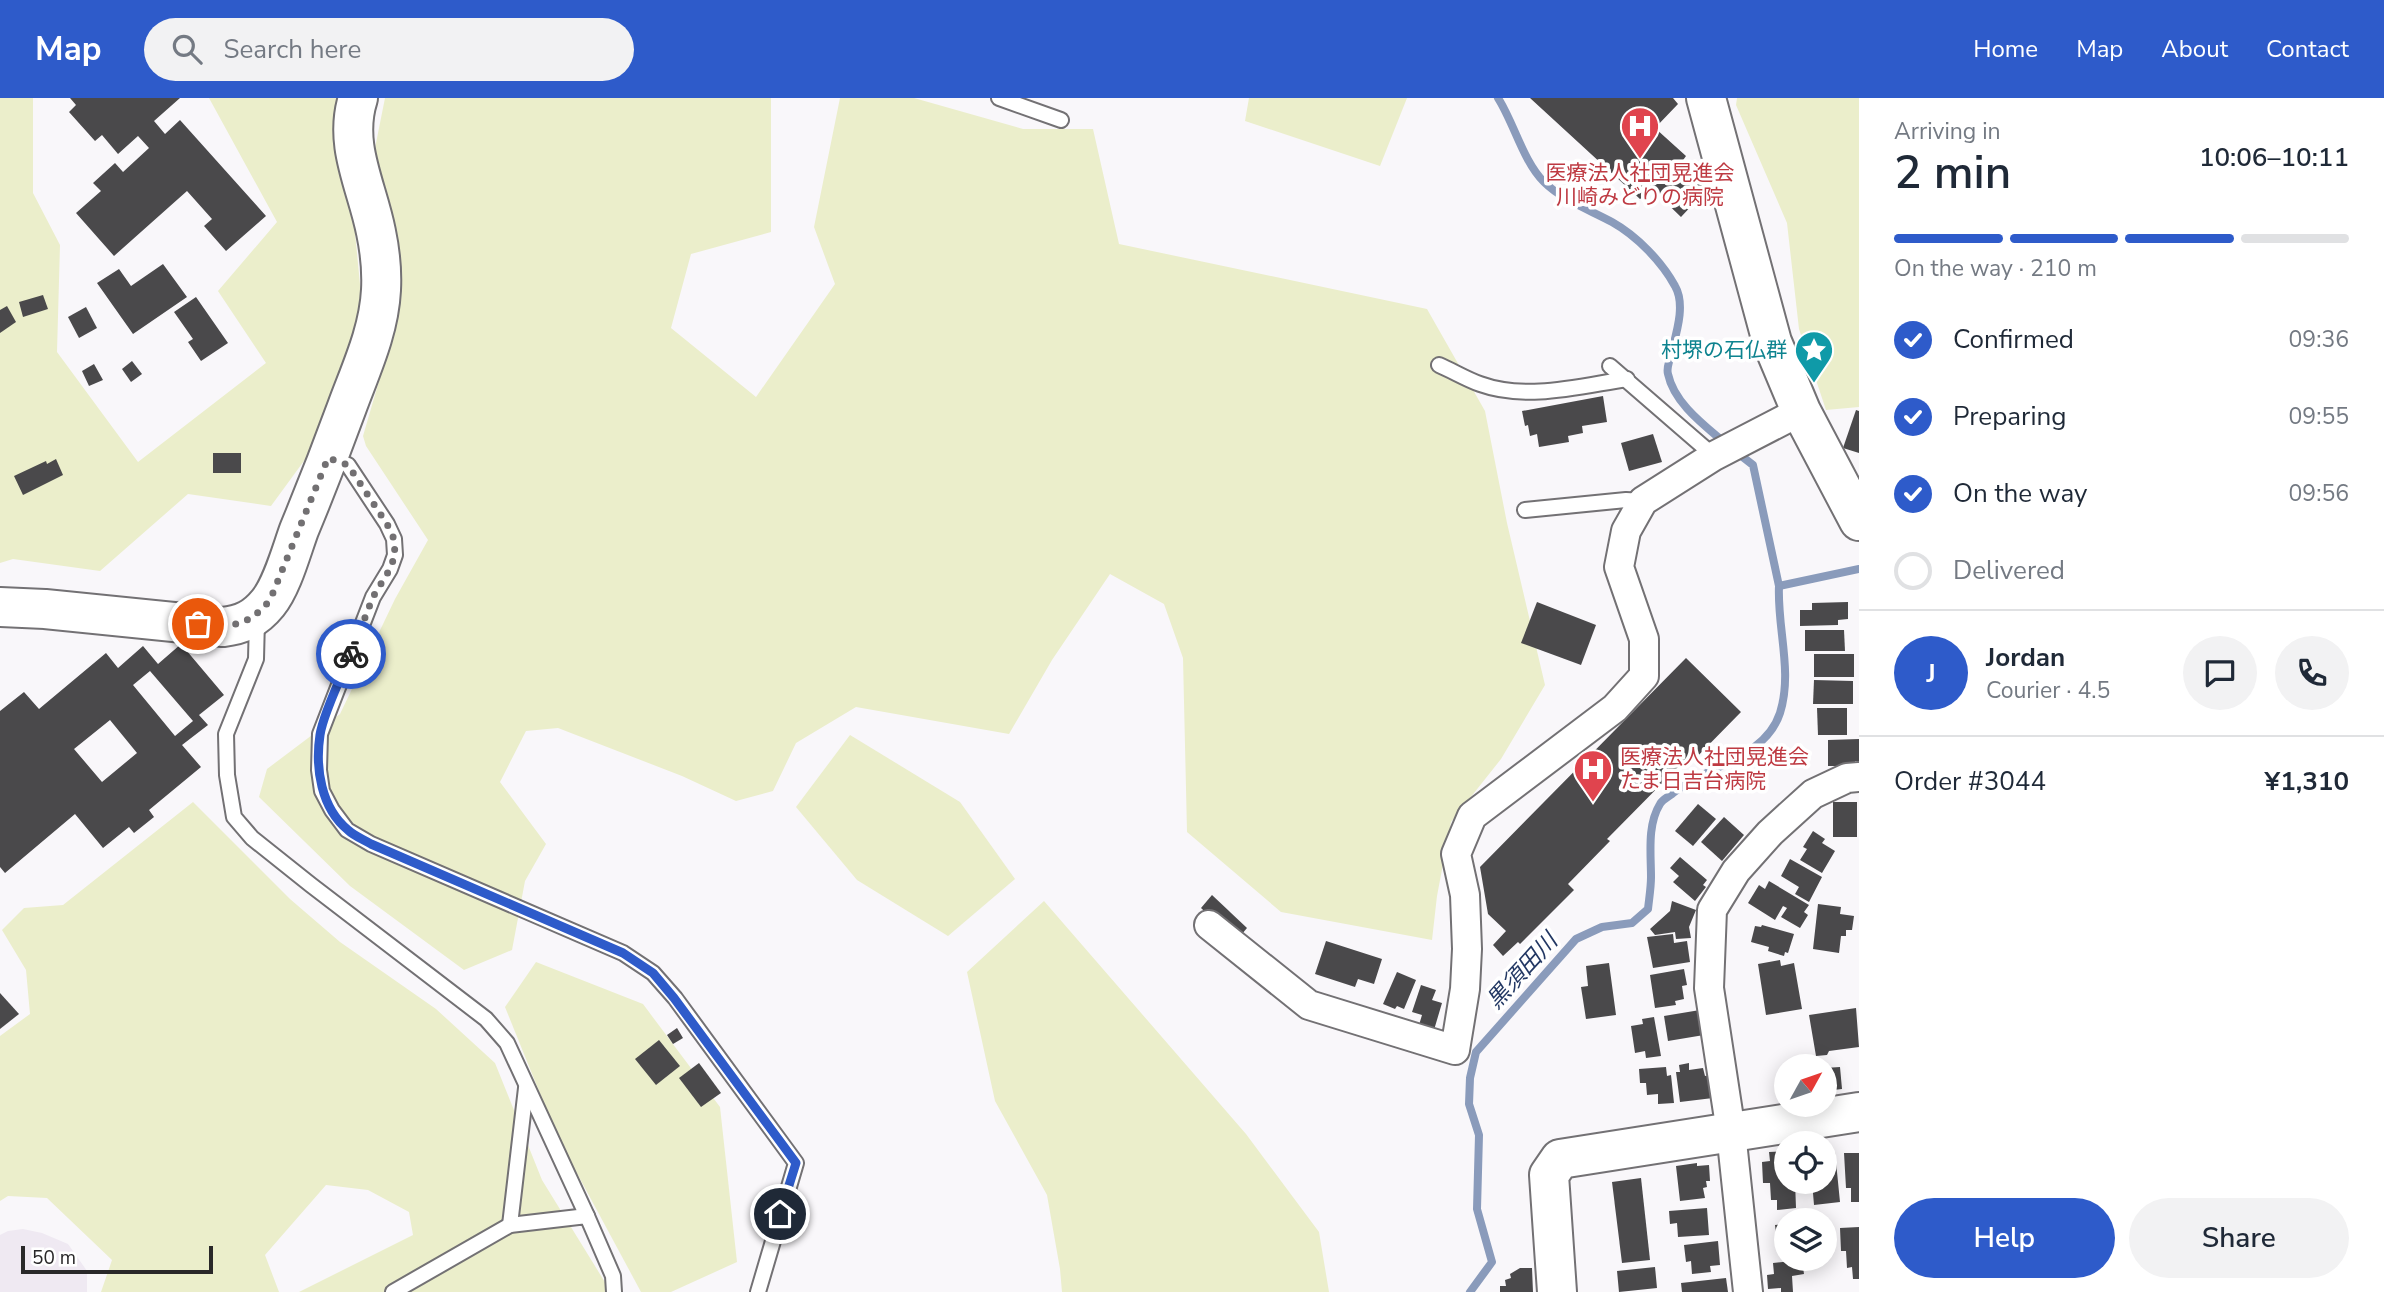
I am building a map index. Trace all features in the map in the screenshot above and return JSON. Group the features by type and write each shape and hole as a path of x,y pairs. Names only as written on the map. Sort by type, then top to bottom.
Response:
{"street":[{"path":"0,607 223,626 240,625 258,614 270,600 328,458 367,354 376,322 381,290 380,260 376,232 352,136 358,98"},
{"path":"1706,98 1772,342 1801,411 1859,521"},
{"path":"1209,925 1309,1005 1455,1050 1465,989 1466,949 1465,895 1456,854 1472,816 1615,708 1644,676 1644,639 1619,567 1626,531 1643,501 1714,456 1801,411"},
{"path":"1748,1292 1731,1132 1709,988 1712,910 1736,870 1770,833 1813,794 1847,778 1859,777"},
{"path":"1558,1292 1549,1175 1560,1159 1859,1112"}],"lane":[{"path":"999,98 1061,120"},
{"path":"1439,365 1480,384 1505,390 1539,392 1627,379"},
{"path":"1610,366 1714,456"},
{"path":"328,458 348,465 387,524 394,539 395,555 373,597 320,734 319,770 322,791 347,830 371,844 623,953 653,973 796,1163 758,1292"},
{"path":"1525,510 1626,500 1643,501"},
{"path":"258,614 256,659 226,734 227,775 234,817 252,838 310,885 486,1019 507,1043 613,1276 614,1292"},
{"path":"510,1226 526,1086"},
{"path":"393,1292 510,1226 587,1216"}],"shaded area":[{"path":"23,1229 42,1233 68,1244 87,1271 87,1292 0,1292 0,1235"}],"green space":[{"path":"0,98 33,98 33,193 60,245 57,352 138,462 266,363 218,291 277,222 209,98 342,98 362,305 320,439 271,506 188,494 100,571 13,559 0,563"},
{"path":"385,98 771,98 771,232 691,254 671,328 756,397 835,284 814,227 840,98 914,98 1023,129 1093,129 1119,244 1427,309 1485,411 1507,523 1545,685 1501,759 1451,822 1432,940 1281,912 1187,832 1183,658 1164,604 1110,574 1052,660 1009,734 856,707 796,743 773,791 736,801 682,776 558,728 526,731 500,782 546,844 525,881 512,950 464,970 350,886 259,797 267,769 340,714 395,599 428,540 366,446 363,436 393,333 396,235 375,148"},
{"path":"1249,98 1407,98 1380,166 1245,121"},
{"path":"1737,98 1859,98 1859,407 1826,410 1799,329 1787,223 1736,105"},
{"path":"850,735 960,802 1015,879 948,936 857,880 796,807"},
{"path":"193,802 290,899 340,942 436,1009 495,1063 542,1180 611,1292 299,1292 413,1235 409,1212 368,1190 326,1185 265,1255 279,1292 101,1292 112,1260 47,1198 8,1196 0,1201 0,1036 30,1014 26,970 2,930 24,908 63,905"},
{"path":"1044,901 1246,1134 1319,1232 1329,1292 1062,1292 1047,1195 995,1101 967,972"},
{"path":"536,962 643,1004 720,1107 737,1262 671,1292 641,1292 558,1138 505,1007"}],"building":[{"path":"70,98 180,98 154,121 165,134 180,120 266,216 226,251 204,226 212,219 187,191 114,256 76,213 101,191 93,183 115,163 123,172 149,148 138,136 118,154 102,135 95,141 69,112 76,105"},
{"name":"医療法人社団晃進会 川崎みどりの病院","path":"1530,98 1673,98 1678,104 1655,128 1686,156 1681,163 1709,187 1681,217 1653,190 1640,199"},
{"path":"163,264 187,297 133,334 97,283 119,269 131,286"},
{"path":"43,295 48,309 23,317 19,302"},
{"path":"196,297 228,343 201,361 188,342 193,339 174,312"},
{"path":"7,306 16,322 0,333 0,310"},
{"path":"86,307 97,328 79,338 68,317"},
{"path":"132,361 142,374 131,382 122,369"},
{"path":"94,364 103,380 89,386 82,371"},
{"path":"1603,396 1607,422 1582,426 1583,433 1568,436 1569,442 1539,447 1537,434 1530,436 1528,425 1525,426 1522,411"},
{"path":"1856,410 1859,411 1859,453 1843,448"},
{"path":"1653,434 1662,462 1629,471 1621,443"},
{"path":"213,453 241,453 241,473 213,473"},
{"path":"56,459 63,475 23,495 14,476"},
{"path":"1537,602 1596,625 1581,665 1521,643"},
{"path":"1848,602 1848,619 1838,620 1838,625 1800,626 1800,610 1812,610 1812,603"},
{"path":"1805,630 1844,630 1845,651 1805,651"},
{"path":"181,644 224,695 199,715 208,725 182,745 201,767 149,810 154,817 134,833 129,827 103,848 75,814 5,873 0,867 0,711 24,692 39,709 106,653 118,668 143,646 158,664","holes":["150,671 193,721 175,736 133,685","110,720 137,753 102,782 74,749"]},
{"path":"1814,654 1854,654 1854,677 1814,677"},
{"name":"医療法人社団晃進会 たま日吉台病院","path":"1686,658 1741,712 1687,767 1682,763 1607,839 1610,841 1568,884 1574,890 1520,944 1518,942 1503,956 1493,945 1506,931 1488,914 1480,867"},
{"path":"1814,680 1853,681 1853,704 1813,704"},
{"path":"1817,708 1847,708 1847,735 1818,735"},
{"path":"1859,739 1859,761 1855,761 1855,766 1828,766 1828,740"},
{"path":"1833,802 1857,802 1857,837 1833,837"},
{"path":"1698,804 1716,819 1693,846 1675,831"},
{"path":"1724,817 1744,835 1722,861 1701,842"},
{"path":"1813,831 1825,839 1822,843 1835,851 1822,873 1800,860 1807,849 1803,847"},
{"path":"1680,857 1707,880 1703,885 1706,887 1695,901 1673,882 1679,876 1670,868"},
{"path":"1790,859 1822,877 1809,902 1795,894 1799,887 1781,876"},
{"path":"1769,881 1809,905 1804,912 1808,915 1800,928 1781,917 1787,908 1783,906 1775,920 1748,903 1759,885 1765,889"},
{"path":"1212,895 1247,928 1236,941 1201,908"},
{"path":"1672,901 1696,910 1689,927 1691,938 1676,939 1675,932 1655,935 1650,929 1670,911"},
{"path":"1818,904 1841,907 1840,914 1854,916 1852,930 1846,930 1846,936 1841,936 1839,953 1813,949"},
{"path":"1762,925 1794,934 1788,953 1785,952 1784,956 1768,951 1769,947 1751,942 1755,926"},
{"path":"1673,934 1674,943 1687,941 1690,962 1653,968 1647,937"},
{"path":"1326,941 1382,959 1374,984 1358,979 1355,987 1315,974"},
{"path":"1780,960 1781,966 1794,963 1802,1009 1766,1015 1758,964"},
{"path":"1609,963 1616,1015 1586,1019 1581,987 1588,986 1586,966"},
{"path":"1684,969 1687,985 1682,986 1684,999 1675,1001 1676,1005 1655,1008 1650,975"},
{"path":"1397,972 1416,980 1404,1009 1383,1004"},
{"path":"1421,985 1436,990 1432,1000 1442,1003 1434,1030 1419,1025 1422,1015 1412,1012"},
{"path":"0,993 19,1014 0,1029"},
{"path":"1856,1008 1859,1047 1816,1054 1809,1015"},
{"path":"1700,1010 1704,1035 1668,1041 1664,1016"},
{"path":"1654,1017 1661,1056 1646,1058 1645,1051 1635,1053 1631,1026 1643,1024 1642,1019"},
{"path":"677,1028 683,1038 673,1044 667,1035"},
{"path":"659,1040 680,1066 656,1085 635,1059"},
{"path":"699,1063 721,1093 701,1107 679,1078"},
{"path":"1689,1063 1689,1070 1703,1068 1705,1076 1710,1075 1713,1098 1680,1102 1676,1072 1680,1072 1679,1065"},
{"path":"1666,1067 1667,1076 1671,1075 1674,1103 1658,1104 1658,1094 1647,1095 1646,1083 1640,1083 1639,1069"},
{"path":"1838,1067 1842,1089 1838,1089"},
{"path":"1769,1152 1774,1152 1774,1194 1795,1194 1796,1208 1777,1208 1777,1200 1771,1200 1770,1183 1763,1183 1762,1162 1770,1161"},
{"path":"1844,1153 1859,1153 1859,1202 1851,1202 1851,1188 1846,1188"},
{"path":"1697,1163 1697,1166 1709,1165 1710,1181 1706,1181 1707,1187 1703,1188 1705,1198 1680,1201 1676,1166"},
{"path":"1837,1172 1840,1202 1814,1205 1813,1194 1837,1194"},
{"path":"1641,1178 1650,1260 1622,1263 1612,1182"},
{"path":"1707,1208 1709,1235 1678,1237 1677,1223 1670,1224 1669,1211"},
{"path":"1859,1227 1859,1279 1853,1279 1852,1267 1847,1268 1846,1251 1841,1251 1840,1228"},
{"path":"1718,1241 1720,1265 1710,1266 1711,1272 1692,1274 1691,1261 1686,1262 1684,1245"},
{"path":"1773,1263 1774,1271 1804,1271 1804,1274 1792,1276 1793,1292 1781,1292 1781,1288 1768,1289 1767,1275 1774,1274"},
{"path":"1655,1267 1657,1288 1619,1292 1617,1271"},
{"path":"1520,1268 1532,1268 1533,1292 1500,1292 1500,1286 1506,1286 1505,1280 1511,1278 1510,1274"},
{"path":"1726,1278 1728,1292 1682,1292 1681,1283"}],"waterway":[{"path":"1498,98 1530,164 1544,182 1631,235 1648,250 1670,277 1680,302 1677,329 1667,369 1671,385 1691,413 1725,443"},
{"name":"黒須田川","path":"1470,1292 1492,1262 1477,1209 1479,1135 1469,1104 1470,1078 1476,1052 1576,939 1602,927 1632,923 1648,909 1651,830 1661,803 1686,784 1748,751 1772,729 1780,713 1784,697 1785,666 1779,586 1753,465 1735,451"},
{"path":"1779,586 1859,569"}],"way so far":[{"path":"198,624 240,625 258,614 270,600 328,458 348,465 394,539 395,555 390,569 373,597 351,654"}],"place":[{"name":"医療法人社団晃進会 川崎みどりの病院","path":"1640,160"},
{"name":"村堺の石仏群","path":"1814,384"},
{"name":"医療法人社団晃進会 たま日吉台病院","path":"1593,803"}],"route":[{"path":"351,654 320,734 319,770 322,791 347,830 371,844 623,953 653,973 796,1163 780,1214"}]}
